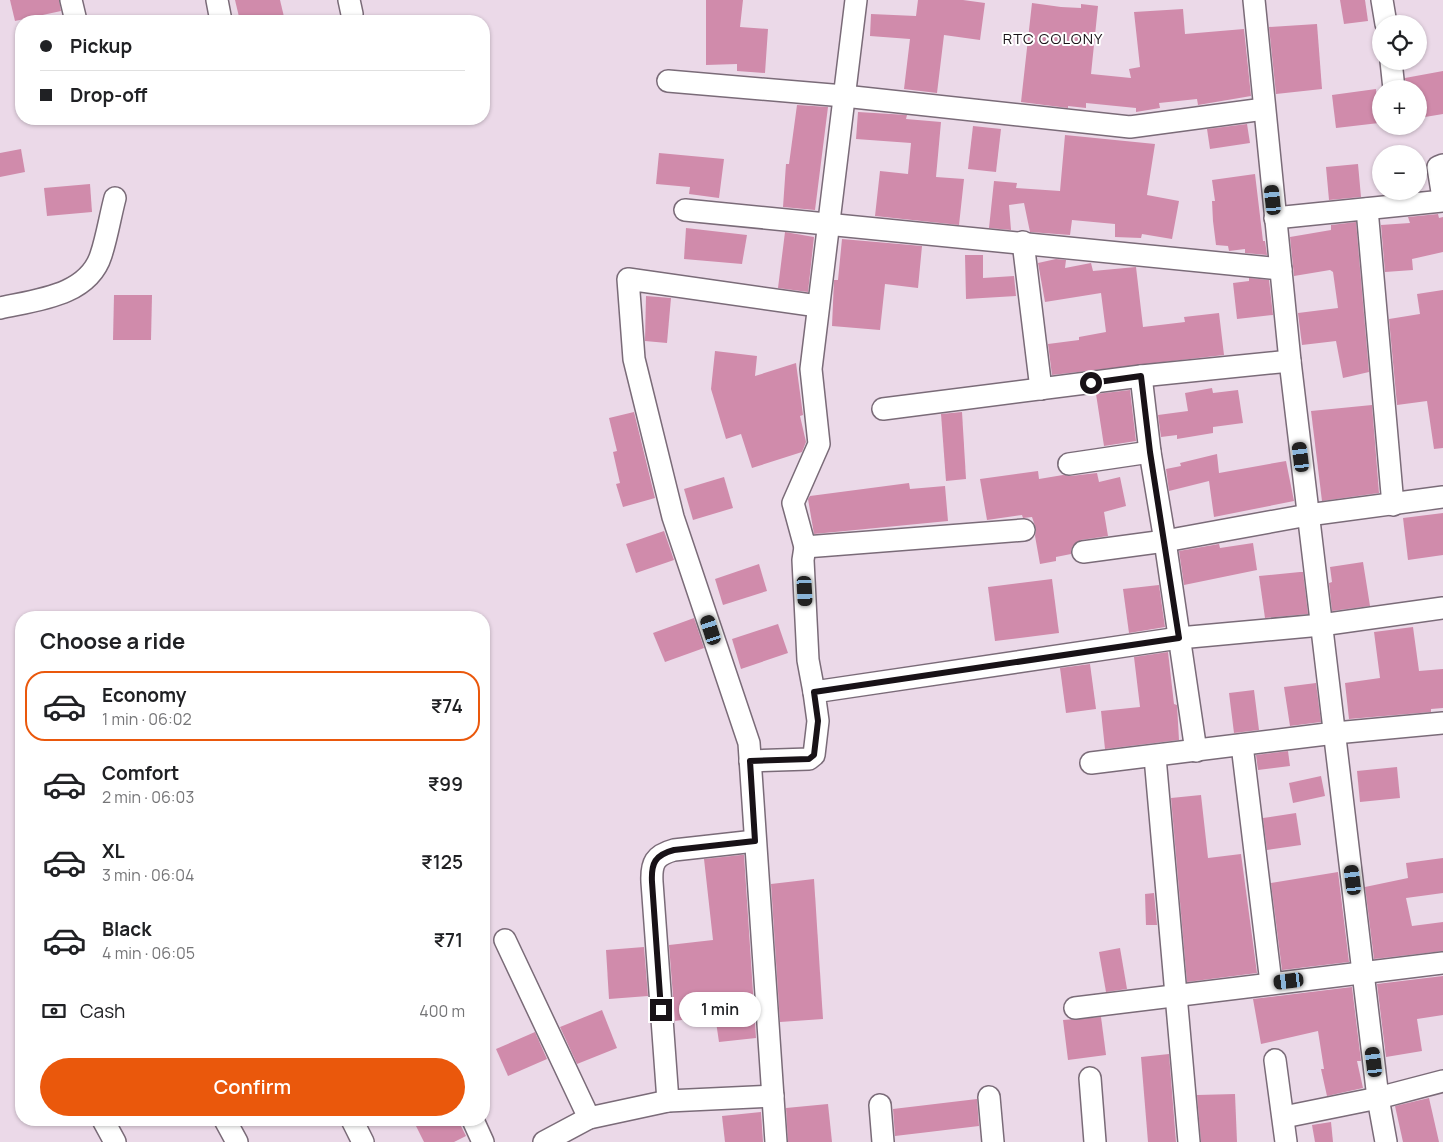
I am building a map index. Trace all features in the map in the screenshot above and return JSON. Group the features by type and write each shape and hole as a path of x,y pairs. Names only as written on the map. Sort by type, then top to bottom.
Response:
{"street":[{"path":"71,0 75,15"},
{"path":"217,0 220,15"},
{"path":"750,761 809,759 814,755 818,721 808,660 803,560 805,547 794,503 819,444 811,369 856,0"},
{"path":"1254,0 1290,361 1378,1098 1386,1142"},
{"path":"1382,0 1384,15"},
{"path":"668,81 844,96 1130,127 1264,109"},
{"path":"1275,218 1443,200 1438,167 1443,165"},
{"path":"0,308 73,289 91,273 101,257 115,198"},
{"path":"1368,209 1392,505"},
{"path":"685,210 1024,242 1281,269"},
{"path":"1024,242 1041,389"},
{"path":"776,1142 749,744 673,517 634,359 628,279 818,306"},
{"path":"884,409 1141,376 1290,361"},
{"path":"1141,376 1150,452 1196,750"},
{"path":"1069,464 1150,452"},
{"path":"1083,552 1165,540 1308,514 1392,505 1443,497"},
{"path":"805,547 1024,530"},
{"path":"814,692 1179,638 1321,625 1443,608"},
{"path":"1091,763 1155,757 1196,750 1335,733 1443,723"},
{"path":"1242,745 1271,983"},
{"path":"1155,757 1188,1142"},
{"path":"668,1102 652,882 654,859 662,853 674,850 755,841"},
{"path":"505,940 589,1118"},
{"path":"1075,1008 1443,963"},
{"path":"1275,1060 1286,1142"},
{"path":"1090,1078 1095,1142"},
{"path":"1284,1117 1378,1098 1443,1081"},
{"path":"544,1142 589,1118 668,1102 773,1096"},
{"path":"989,1097 993,1142"},
{"path":"880,1105 883,1142"},
{"path":"106,1126 115,1142"},
{"path":"228,1126 236,1142"},
{"path":"355,1126 363,1142"},
{"path":"476,1126 483,1142"}],"building":[{"path":"10,0 59,0 61,11 43,15 15,15 15,21"},
{"path":"235,0 280,0 284,15 239,15"},
{"path":"706,0 743,0 740,27 768,29 765,73 737,71 737,64 706,65"},
{"path":"918,0 963,0 985,3 980,40 944,35 937,93 904,89 910,39 870,36 871,14 916,16"},
{"path":"1340,0 1365,0 1368,21 1344,24"},
{"path":"1032,3 1081,8 1081,4 1098,6 1091,74 1131,78 1129,69 1140,67 1134,12 1183,9 1185,34 1244,29 1251,96 1198,105 1197,99 1159,103 1160,108 1136,112 1136,108 1086,103 1086,108 1068,106 1068,108 1021,102"},
{"path":"1317,24 1322,89 1276,94 1269,27"},
{"path":"1443,71 1443,114 1427,117 1427,80 1405,80 1405,78"},
{"path":"1372,90 1372,124 1336,128 1332,95"},
{"path":"797,105 828,107 815,210 783,207 786,164 789,164"},
{"path":"858,112 907,115 906,119 941,122 936,177 964,179 959,225 875,216 880,171 908,174 911,143 856,139"},
{"path":"1247,124 1250,143 1210,149 1207,129"},
{"path":"973,126 1001,129 996,172 968,169"},
{"path":"1065,135 1155,144 1147,195 1179,201 1172,239 1142,234 1141,238 1115,237 1115,224 1072,220 1070,235 1030,232 1024,203 1009,205 1011,230 989,228 994,181 1017,183 1016,188 1060,191"},
{"path":"21,149 25,172 0,177 0,153"},
{"path":"659,153 724,159 719,198 689,194 690,187 656,184"},
{"path":"1358,164 1361,197 1329,200 1326,167"},
{"path":"1255,174 1263,241 1265,241 1267,255 1245,253 1245,249 1229,251 1228,246 1216,245 1212,201 1215,201 1212,180"},
{"path":"90,184 92,212 47,216 44,188"},
{"path":"1438,214 1439,218 1443,217 1443,252 1412,259 1413,270 1385,272 1381,225 1410,223 1408,217"},
{"path":"1356,222 1369,372 1343,378 1336,341 1302,345 1298,313 1338,308 1333,272 1330,270 1294,276 1290,237 1331,230 1331,225"},
{"path":"686,228 747,235 742,264 684,259"},
{"path":"785,232 814,237 808,292 778,288"},
{"path":"842,239 922,246 918,288 885,284 880,330 832,326 834,280 838,280"},
{"path":"965,255 983,255 983,278 1014,276 1016,296 966,299"},
{"path":"1056,259 1066,260 1065,268 1091,263 1093,271 1136,267 1143,327 1185,322 1184,317 1219,313 1224,355 1052,375 1048,344 1079,340 1079,337 1106,332 1101,293 1045,302 1038,263"},
{"path":"1249,278 1269,280 1273,315 1237,319 1233,283 1249,281"},
{"path":"1443,290 1443,448 1434,449 1427,401 1397,405 1389,319 1420,314 1417,294"},
{"path":"114,295 152,295 151,340 113,340"},
{"path":"646,296 671,298 667,343 645,341"},
{"path":"715,351 757,356 755,376 796,363 803,415 800,416 806,442 802,452 752,468 741,434 726,439 711,389"},
{"path":"1212,388 1213,393 1238,390 1243,423 1213,427 1213,433 1177,439 1177,435 1161,437 1158,415 1188,411 1185,393"},
{"path":"1130,390 1136,441 1104,446 1096,394"},
{"path":"1372,405 1379,493 1322,501 1311,411"},
{"path":"634,412 655,498 623,507 616,484 620,483 613,452 617,451 609,418"},
{"path":"962,412 966,479 946,481 941,414"},
{"path":"1217,454 1219,473 1286,461 1294,501 1214,517 1209,481 1169,491 1166,469 1181,466 1180,463"},
{"path":"1038,471 1039,479 1063,475 1097,473 1099,482 1120,477 1126,506 1104,512 1108,536 1081,540 1072,547 1071,554 1056,557 1056,561 1040,564 1035,536 1036,529 1032,517 1023,518 1022,515 987,520 980,479"},
{"path":"724,477 733,508 693,520 684,489"},
{"path":"909,483 910,489 945,486 948,521 814,534 808,499 810,496"},
{"path":"1443,513 1443,555 1408,560 1403,518"},
{"path":"664,531 674,560 636,573 626,544"},
{"path":"1253,543 1257,570 1184,585 1179,551 1219,544 1220,548"},
{"path":"1363,562 1370,606 1332,611 1329,583 1332,582 1330,567"},
{"path":"759,564 767,591 723,605 715,579"},
{"path":"1303,572 1308,614 1265,618 1259,576"},
{"path":"1052,579 1059,633 995,641 988,587"},
{"path":"1159,585 1165,627 1129,633 1123,589"},
{"path":"694,618 704,648 665,662 653,633"},
{"path":"778,624 788,653 741,669 732,639"},
{"path":"1413,627 1419,671 1443,669 1443,708 1431,709 1431,712 1349,719 1345,683 1380,678 1374,632"},
{"path":"1168,652 1174,704 1177,705 1179,740 1105,749 1101,711 1140,707 1134,657"},
{"path":"1090,664 1096,709 1066,713 1060,668"},
{"path":"1316,683 1321,722 1290,726 1284,687"},
{"path":"1254,690 1259,730 1234,733 1229,693"},
{"path":"1288,751 1290,766 1258,770 1256,755"},
{"path":"1397,767 1400,798 1360,802 1357,771"},
{"path":"1321,776 1325,796 1293,803 1289,783"},
{"path":"1201,795 1208,858 1241,854 1257,973 1187,982 1171,798"},
{"path":"1296,813 1301,845 1267,850 1263,818"},
{"path":"744,855 756,1038 719,1042 715,1015 675,1021 669,945 713,940 704,859"},
{"path":"1443,858 1443,893 1406,898 1412,926 1443,922 1443,951 1374,959 1365,887 1408,878 1406,863"},
{"path":"1338,872 1349,962 1282,970 1271,883"},
{"path":"814,879 823,1019 780,1022 771,884"},
{"path":"1154,893 1157,925 1146,925 1145,894"},
{"path":"644,947 648,996 609,999 606,950"},
{"path":"1120,948 1127,989 1106,992 1099,952"},
{"path":"1443,976 1443,1015 1417,1019 1422,1051 1386,1057 1377,984"},
{"path":"1352,987 1361,1061 1357,1061 1363,1088 1327,1096 1321,1069 1324,1069 1318,1031 1261,1044 1253,999"},
{"path":"602,1010 617,1048 577,1064 560,1027"},
{"path":"1101,1017 1106,1055 1068,1060 1063,1020"},
{"path":"535,1032 547,1059 508,1076 496,1049"},
{"path":"1169,1054 1176,1142 1148,1142 1141,1057"},
{"path":"1235,1094 1237,1142 1201,1142 1197,1095"},
{"path":"1429,1098 1439,1142 1403,1142 1395,1106"},
{"path":"977,1099 979,1126 895,1136 893,1109"},
{"path":"828,1104 832,1142 788,1142 786,1108"},
{"path":"761,1112 763,1142 725,1142 722,1116"},
{"path":"1331,1122 1333,1142 1315,1142 1312,1125"},
{"path":"416,1126 461,1126 466,1136 454,1142 424,1142"}],"district":[{"name":"RTC COLONY","path":"1053,38"}],"route":[{"path":"661,1010 652,882 654,859 662,853 674,850 755,841 750,761 809,759 814,755 818,721 814,692 1179,638 1150,452 1141,376 1091,383"}]}
